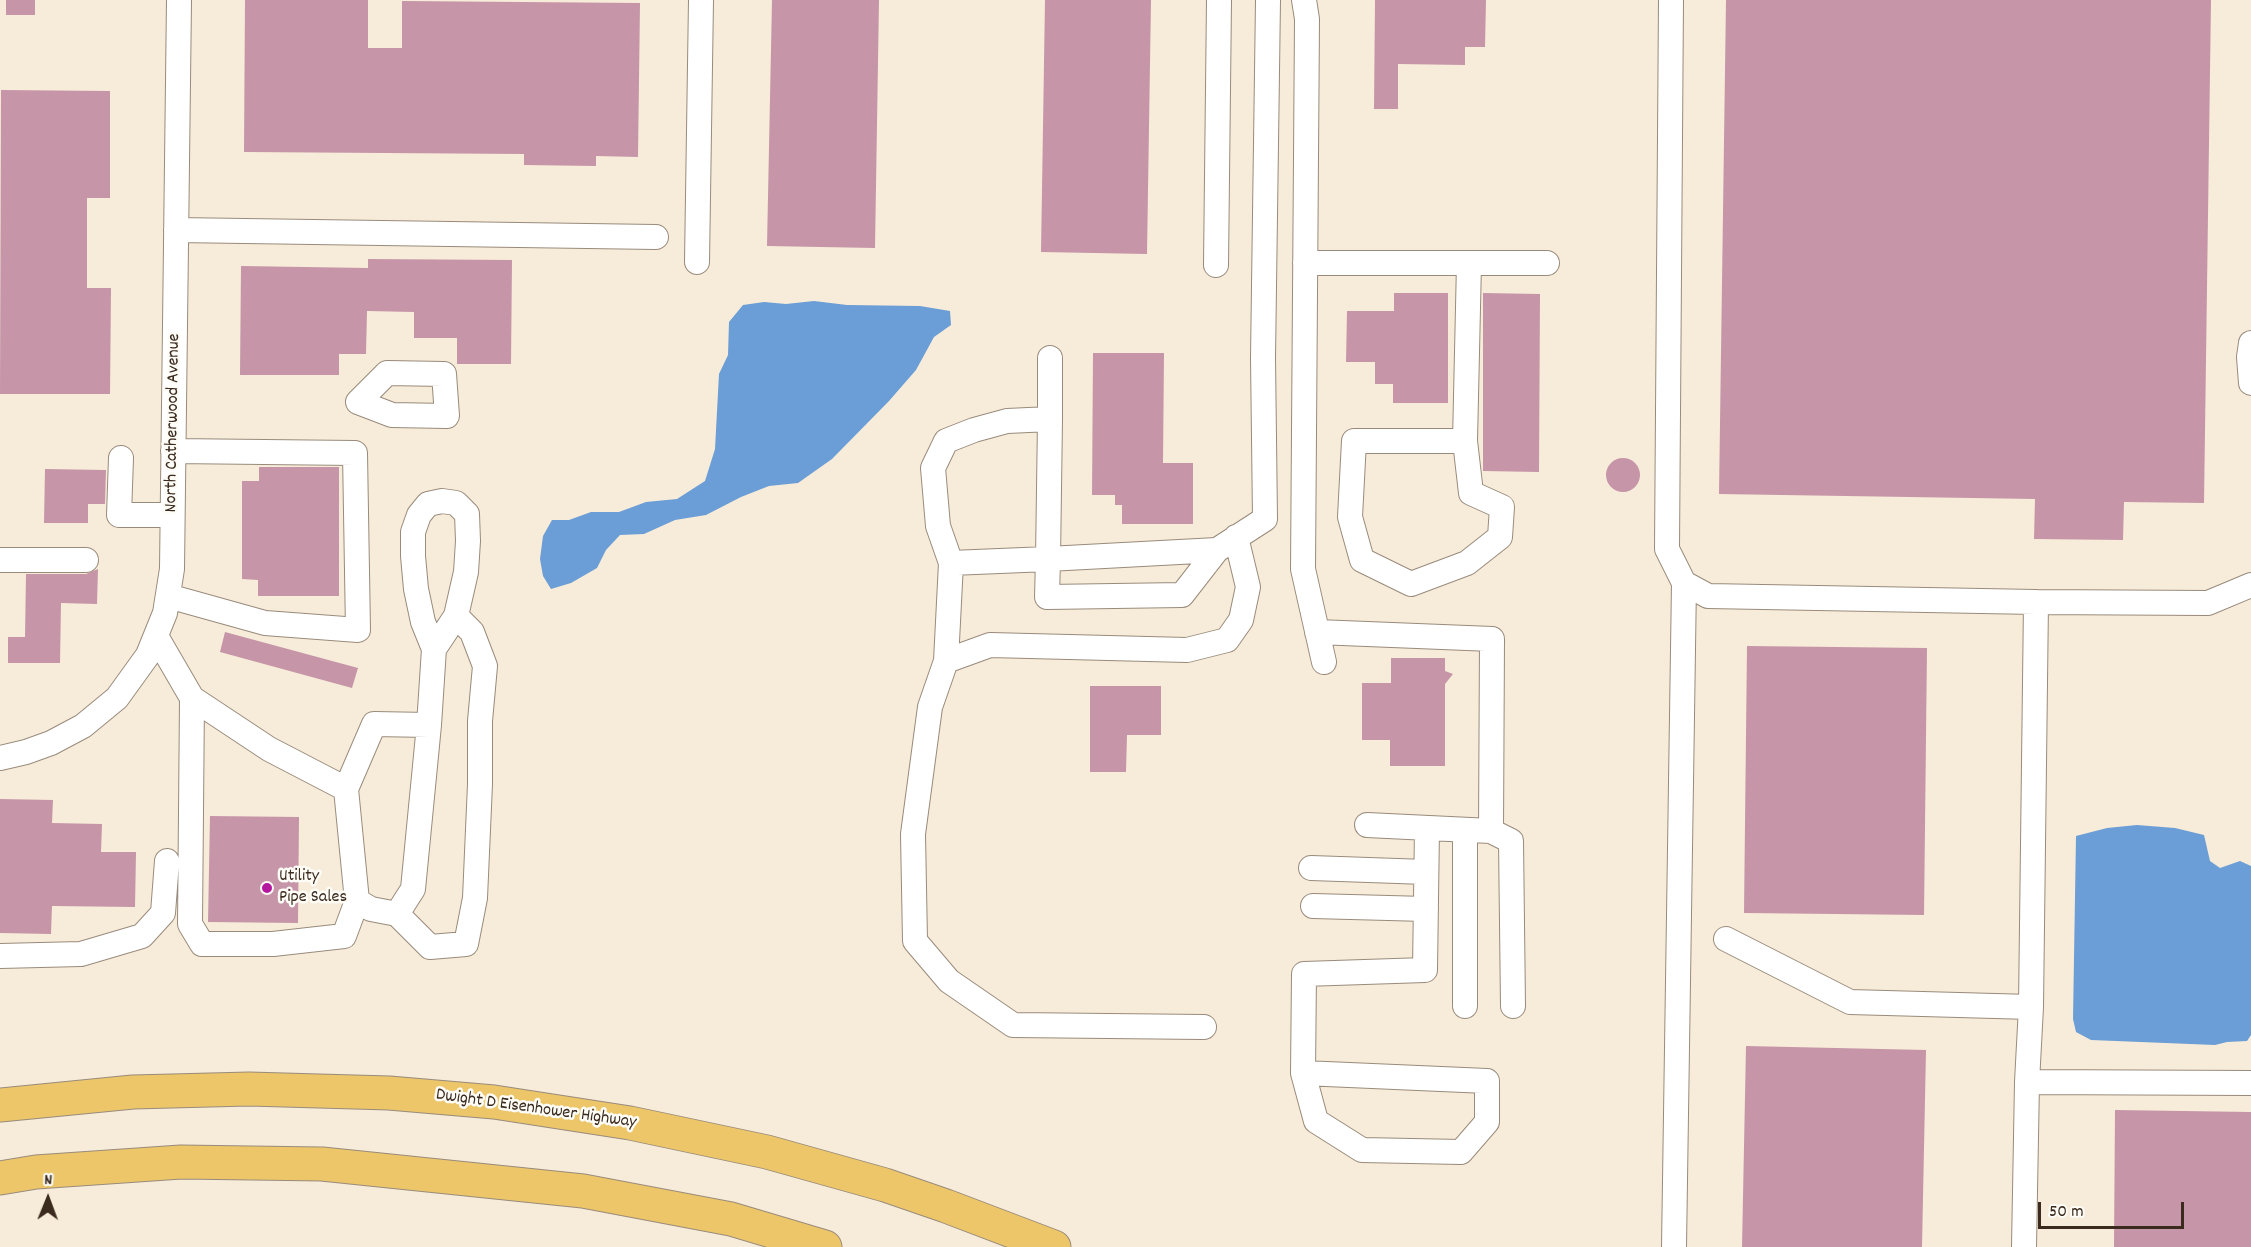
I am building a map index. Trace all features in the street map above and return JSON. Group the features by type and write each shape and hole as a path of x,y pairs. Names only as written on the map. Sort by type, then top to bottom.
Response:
{"highway":[{"name":"Dwight D Eisenhower Highway","path":"0,1105 133,1092 249,1089 389,1093 494,1102 630,1123 787,1157 915,1195 1054,1247"},
{"path":"0,1178 36,1172 181,1162 322,1164 583,1191 731,1219 825,1247"}],"street":[{"name":"North Catherwood Avenue","path":"0,758 34,750 83,726 117,698 148,655 168,596 172,570 179,0"},
{"path":"697,262 701,0"},
{"path":"1216,265 1219,0"},
{"path":"1050,358 1047,597 1182,595 1226,543 1265,519 1263,358 1268,0"},
{"path":"1304,0 1307,19 1304,569 1324,662"},
{"path":"1671,0 1667,549 1684,583 1674,1247"},
{"path":"176,230 657,237"},
{"path":"1305,263 1547,263"},
{"path":"1465,441 1354,441 1350,517 1362,560 1411,584 1467,563 1500,537 1502,507 1470,493 1465,441 1469,263"},
{"path":"2251,344 2249,357 2251,382"},
{"path":"1050,419 1007,421 946,441 933,468 938,526 951,563 946,661 930,708 914,834 915,940 949,981 1013,1024 1204,1027"},
{"path":"168,596 265,623 358,630 355,453 173,451"},
{"path":"121,458 119,515 172,515"},
{"path":"397,914 413,889 434,649 423,622 416,589 412,556 413,532 419,516 428,504 442,501 456,503 467,514 466,572 456,616 434,649"},
{"path":"951,563 1048,559 1226,543"},
{"path":"946,661 990,645 1187,650 1227,640 1241,620 1248,587 1226,543"},
{"path":"0,560 86,560"},
{"path":"1684,583 1708,596 2208,603 2251,585"},
{"path":"2024,1247 2027,1082 2031,1007 2036,602"},
{"path":"357,901 371,909 397,914 430,947 466,944 475,898 480,721 485,666 472,632 456,616"},
{"path":"1317,632 1492,639 1491,831"},
{"path":"156,636 192,698 269,749 346,789"},
{"path":"192,698 190,924 202,944 273,944 344,936 357,901 346,789 374,724 429,725"},
{"path":"1367,825 1491,831 1511,841 1513,1006"},
{"path":"1303,1073 1487,1081 1486,1122 1461,1152 1362,1150 1316,1121 1303,1073 1304,974 1425,970 1427,828"},
{"path":"1465,830 1465,1006"},
{"path":"0,956 81,954 142,936 163,914 167,861"},
{"path":"1311,868 1426,872"},
{"path":"1313,906 1426,909"},
{"path":"1726,939 1850,1002 2031,1007"},
{"path":"2027,1082 2251,1083"}],"water":[{"path":"814,301 847,305 920,306 950,311 951,325 934,337 916,370 889,401 832,459 798,483 769,486 706,515 675,520 644,534 620,535 606,550 597,568 571,583 551,589 543,576 540,559 543,536 552,520 569,520 591,512 619,512 646,502 677,499 705,481 715,449 719,374 728,355 729,322 743,305 764,302 786,304"},
{"path":"2137,825 2175,828 2204,835 2210,861 2220,868 2240,861 2251,866 2251,1035 2247,1041 2215,1045 2091,1040 2076,1032 2073,1019 2076,836 2107,828"}],"building":[{"path":"6,0 35,0 35,15 6,15"},
{"path":"245,0 368,0 368,48 402,48 402,1 640,3 638,157 596,156 596,166 524,165 524,154 244,152"},
{"path":"772,0 879,0 875,248 767,246"},
{"path":"1045,0 1151,0 1147,254 1041,252"},
{"path":"1375,0 1486,0 1485,47 1465,47 1465,65 1398,64 1398,109 1374,109"},
{"path":"1726,0 2211,0 2204,503 2124,502 2123,540 2034,539 2035,499 1719,494"},
{"path":"1,90 110,91 110,198 87,198 87,288 111,288 110,394 0,394"},
{"path":"368,259 512,260 511,364 457,364 457,338 414,338 414,312 367,311 366,354 339,354 339,375 240,375 241,266 368,268"},
{"path":"1394,293 1448,293 1448,403 1393,403 1393,384 1375,384 1375,362 1346,362 1347,311 1394,311"},
{"path":"1483,293 1540,294 1539,472 1483,471"},
{"path":"1093,353 1164,353 1163,463 1193,463 1193,524 1122,524 1122,505 1115,505 1115,495 1092,495"},
{"path":"1623,458 1635,463 1640,475 1635,487 1623,492 1611,487 1606,475 1611,463"},
{"path":"259,467 339,467 339,596 258,596 258,580 242,579 242,481 259,481"},
{"path":"45,469 106,470 105,504 88,504 88,523 44,523"},
{"path":"98,569 97,604 61,603 60,663 8,663 8,637 25,637 26,574 86,574"},
{"path":"225,632 358,668 352,688 220,652"},
{"path":"1747,646 1927,648 1924,915 1744,913"},
{"path":"1391,658 1445,658 1445,671 1453,674 1445,684 1445,766 1390,766 1390,740 1362,740 1362,683 1391,683"},
{"path":"1090,686 1161,686 1161,735 1127,735 1126,772 1090,772"},
{"path":"0,799 53,800 52,823 102,824 101,852 136,852 135,907 52,906 51,934 0,933"},
{"path":"210,816 299,817 298,923 208,922"},
{"path":"1746,1046 1926,1050 1922,1247 1742,1247"},
{"path":"2115,1110 2251,1112 2251,1247 2114,1247"}],"place":[{"name":"Utility Pipe Sales","path":"267,888"}]}
